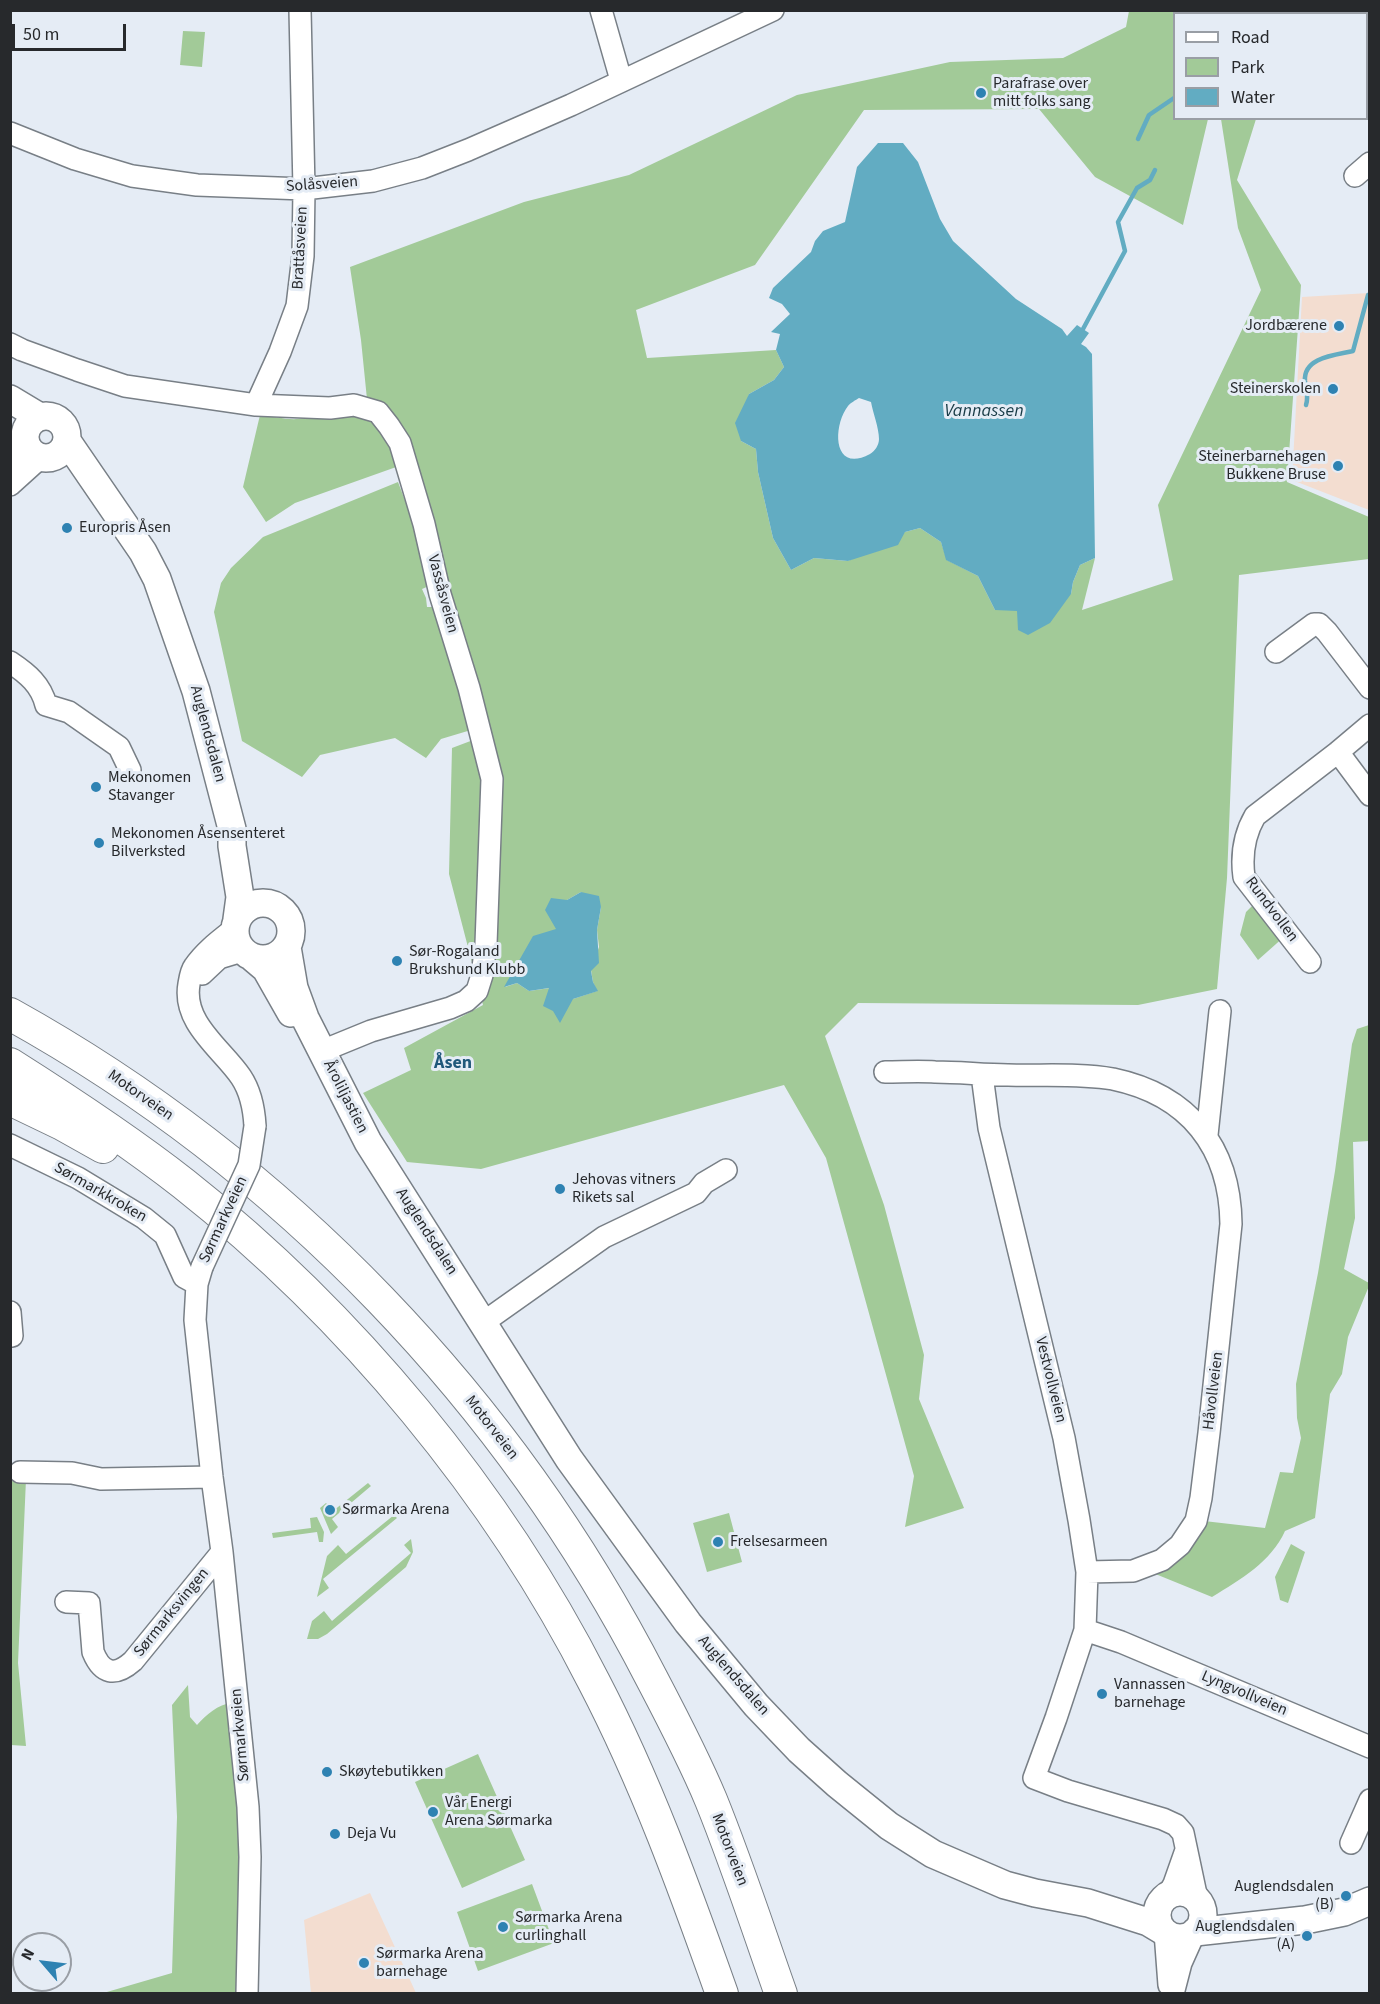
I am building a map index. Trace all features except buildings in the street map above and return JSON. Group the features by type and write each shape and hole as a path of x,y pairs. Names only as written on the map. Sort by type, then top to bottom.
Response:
{"highway":[{"path":"10,991 100,1068"},
{"name":"Motorveien","path":"10,1014 100,1068 190,1131 275,1200 379,1297 467,1396 525,1471 617,1612 670,1713 710,1799 781,1994"},
{"path":"10,1064 95,1118 185,1185 243,1233 345,1333 426,1425 484,1502 542,1590 594,1681 644,1785 722,1994"},
{"path":"10,1099 62,1124 125,1160 226,1236 277,1266"}],"main road":[{"path":"10,399 38,437"},
{"name":"Auglendsdalen","path":"38,437 105,499 143,552 157,579 196,690 236,839"},
{"path":"236,839 273,904 282,910 291,927 291,938 287,947 272,958 262,960 242,939 236,839"},
{"path":"242,939 243,911 252,905 273,904"},
{"name":"Åroliljastien","path":"242,939 266,969 345,1113 368,1142"},
{"name":"Åroliljastien","path":"287,947 294,988 305,1018 368,1142"},
{"name":"Auglendsdalen","path":"368,1142 569,1459 644,1564 723,1667 799,1749 837,1784 889,1826 933,1854 1005,1885 1089,1903 1148,1922 1164,1931"},
{"path":"1277,1924 1212,1911 1188,1893 1178,1892 1168,1895 1159,1906 1157,1919 1164,1931 1174,1937 1184,1938 1194,1933 1277,1924 1305,1920 1344,1912 1370,1902"},
{"name":"Auglendsdalen","path":"1089,1903 1150,1899 1168,1895"},
{"path":"1194,1933 1202,1923 1203,1911 1198,1900"}],"street":[{"name":"Brattåsveien","path":"256,405 280,352 297,306 303,256 304,189 300,10"},
{"path":"601,10 621,80"},
{"name":"Solåsveien","path":"10,133 75,159 132,176 197,185 304,189 373,182 423,168 571,105 773,10"},
{"name":"Vassåsveien","path":"10,344 125,386 256,405 330,408 354,405 378,412 400,443 424,524 440,594 469,688 492,779 486,944 482,975 477,991 466,1000 450,1008 371,1031 322,1051"},
{"path":"10,465 38,437"},
{"path":"10,485 38,437"},
{"path":"1276,652 1314,624 1319,624 1370,688"},
{"path":"10,662 36,683 43,692 46,705 69,712 119,747 130,770"},
{"name":"Rundvollen","path":"1310,962 1244,877 1242,866 1246,830 1255,816 1370,725"},
{"path":"1338,752 1370,795"},
{"name":"Sørmarkveien","path":"242,939 189,984 188,1003 193,1017 242,1078 251,1097 255,1126 249,1165 199,1275 195,1320 222,1552 245,1784 250,1857 247,1994"},
{"path":"1207,1135 1220,1011"},
{"path":"885,1072 933,1071 982,1075"},
{"name":"Håvollveien","path":"982,1075 1096,1077 1126,1083 1152,1093 1183,1111 1207,1135 1222,1168 1230,1197 1231,1224 1209,1433 1196,1521 1180,1545 1162,1560 1133,1571 1086,1572"},
{"name":"Vestvollveien","path":"982,1075 989,1128 1064,1438 1086,1572 1085,1630 1034,1778 1068,1791 1163,1819 1176,1825 1183,1833 1187,1847"},
{"name":"Sørmarkkroken","path":"10,1144 78,1178 144,1218 165,1235 184,1277 199,1275"},
{"path":"484,1322 604,1237 696,1193 704,1183 726,1170"},
{"path":"10,1312 12,1336"},
{"path":"20,1472 72,1473 100,1479 212,1477"},
{"name":"Sørmarksvingen","path":"66,1602 89,1603 95,1658 104,1669 110,1671 123,1669 133,1661 222,1552"},
{"name":"Lyngvollveien","path":"1085,1630 1121,1642 1370,1747"},
{"path":"1351,1844 1370,1800"},
{"path":"1168,1895 1187,1847"},
{"path":"1187,1847 1193,1887 1198,1900"},
{"path":"1164,1931 1171,1994"},
{"path":"1171,1994 1194,1933"}],"shaded area":[{"name":"Steinerskolen","path":"1370,293 1369,510 1292,480 1302,297"},
{"path":"370,1893 416,1993 311,1993 304,1920"}],"green space":[{"path":"1259,10 1261,12 1173,12 1173,120 1208,120 1183,225 1095,177 1039,109 864,110 755,265 636,310 647,358 776,350 784,367 774,380 749,394 741,441 756,449 758,472 773,538 791,570 814,558 848,561 905,532 920,528 941,542 947,560 978,576 995,610 1071,594 1080,565 1095,558 1082,610 1173,580 1158,505 1261,290 1238,228 1221,120 1256,120 1237,180 1301,285 1287,482 1369,517 1369,559 1239,575 1227,878 1217,989 1138,1005 858,1003 825,1036 884,1205 924,1355 919,1399 964,1508 905,1527 914,1476 826,1158 784,1085 481,1169 407,1162 363,1093 411,1070 404,1048 483,1005 449,874 452,748 489,734 399,466 295,503 266,522 243,487 260,415 293,419 351,413 369,419 361,340 350,267 524,202 629,175 797,95 950,62 1063,58 1126,27 1129,11","holes":["581,892 601,907 597,930 599,947 591,970 597,991 573,999 550,988 529,991 517,983 505,987 557,929 567,900"]},
{"path":"183,31 205,32 202,67 180,65"},
{"path":"398,482 436,583 422,589 427,607 435,607 471,730 441,739 426,758 395,738 320,755 302,777 242,741 214,612 221,583 231,568 263,537"},
{"path":"1257,901 1285,936 1258,960 1240,935 1246,912"},
{"path":"1369,1025 1369,1141 1353,1142 1355,1218 1344,1269 1369,1283 1369,1286 1348,1337 1342,1374 1330,1394 1315,1518 1285,1531 1272,1552 1263,1561 1212,1597 1153,1573 1204,1521 1265,1528 1280,1472 1293,1473 1301,1438 1297,1418 1296,1384 1335,1171 1352,1044 1357,1029"},
{"path":"11,1479 26,1479 18,1663 26,1746 11,1745"},
{"path":"368,1483 371,1486 332,1519 338,1527 331,1534 320,1508 326,1503 333,1511"},
{"name":"Frelsesarmeen","path":"729,1513 742,1562 707,1572 693,1523"},
{"path":"394,1515 397,1518 323,1579 329,1588 317,1597 327,1556 338,1545 346,1554"},
{"path":"317,1517 324,1532 323,1542 319,1542 317,1532 273,1538 272,1533 311,1528 310,1518"},
{"path":"411,1539 413,1552 406,1567 327,1634 318,1639 307,1639 312,1621 324,1611 332,1621 411,1553 404,1545"},
{"path":"1291,1544 1305,1552 1288,1603 1280,1600 1275,1577"},
{"path":"188,1685 190,1717 197,1725 217,1708 232,1703 243,1869 239,1993 100,1994 172,1973 177,1817 172,1705"},
{"path":"478,1754 525,1860 462,1888 415,1782"},
{"path":"532,1884 554,1943 478,1971 457,1912"}],"water":[{"name":"Vannassen","path":"878,143 903,143 918,162 940,219 953,241 1016,299 1062,329 1067,336 1077,325 1089,333 1081,344 1092,354 1095,558 1080,565 1071,594 1050,623 1028,635 1018,630 1017,611 995,610 978,576 946,560 941,542 920,528 905,532 898,545 848,561 814,558 791,570 773,538 758,472 756,449 741,441 735,423 749,394 774,380 784,367 776,350 780,334 771,332 790,314 782,304 769,298 773,288 811,252 815,241 823,231 845,222 857,167","holes":["859,398 871,402 879,441 875,450 870,454 858,459 849,458 839,445 839,425 849,405"]},
{"path":"581,892 599,896 601,907 597,930 599,963 591,971 598,991 573,999 560,1023 553,1011 543,1006 549,988 529,991 517,983 504,987 533,936 556,929 545,910 551,898 567,900"}],"waterway":[{"path":"1138,139 1149,115 1173,99"},
{"path":"1083,329 1125,251 1118,222 1137,188 1150,180 1155,170"},
{"path":"1306,405 1305,381 1309,367 1322,358 1353,351 1370,294"}],"place":[{"name":"Parafrase over mitt folks sang","path":"981,93"},
{"name":"Jordbærene","path":"1339,326"},
{"name":"Steinerskolen","path":"1333,389"},
{"name":"Steinerbarnehagen Bukkene Bruse","path":"1338,466"},
{"name":"Europris Åsen","path":"67,528"},
{"name":"Mekonomen Stavanger","path":"96,787"},
{"name":"Mekonomen Åsensenteret Bilverksted","path":"99,843"},
{"name":"Sør-Rogaland Brukshund Klubb","path":"397,961"},
{"name":"Jehovas vitners Rikets sal","path":"560,1189"},
{"name":"Sørmarka Arena","path":"330,1510"},
{"name":"Frelsesarmeen","path":"718,1542"},
{"name":"Vannassen barnehage","path":"1102,1694"},
{"name":"Skøytebutikken","path":"327,1772"},
{"name":"Vår Energi Arena Sørmarka","path":"433,1812"},
{"name":"Deja Vu","path":"335,1834"},
{"name":"Auglendsdalen (B)","path":"1346,1896"},
{"name":"Sørmarka Arena curlinghall","path":"503,1927"},
{"name":"Auglendsdalen (A)","path":"1307,1936"},
{"name":"Sørmarka Arena barnehage","path":"364,1963"}],"district":[{"name":"Åsen","path":"453,1064"}]}
